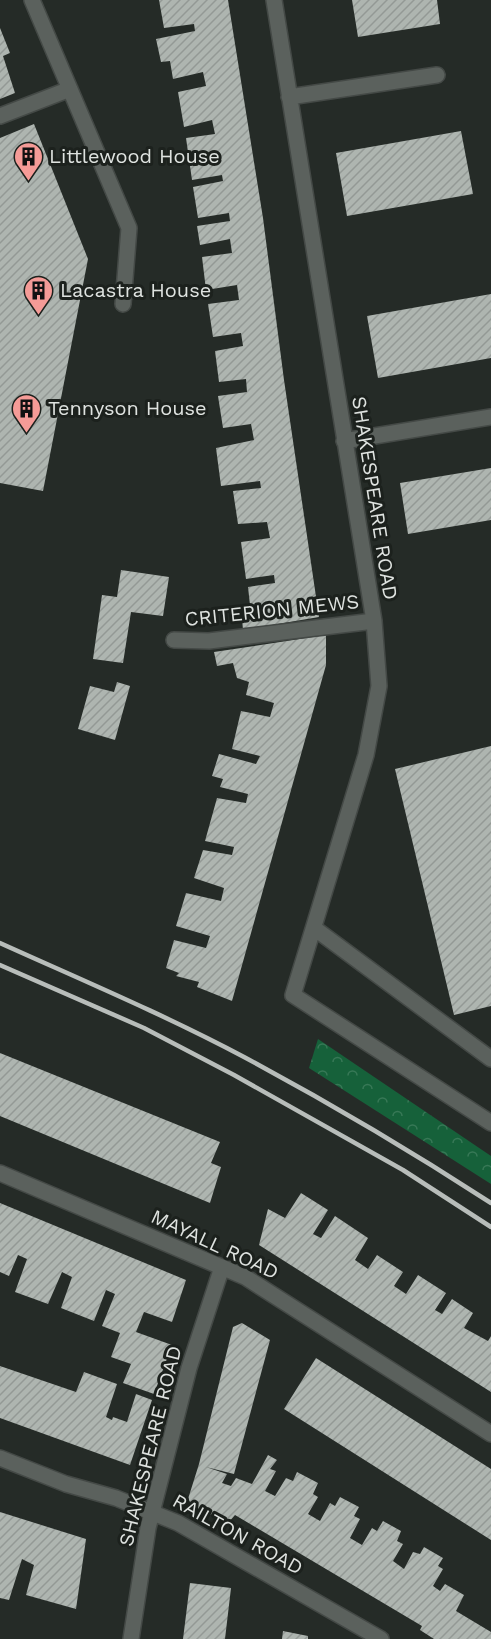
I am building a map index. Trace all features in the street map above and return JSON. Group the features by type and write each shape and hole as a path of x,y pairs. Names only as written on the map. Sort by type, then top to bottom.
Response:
{"street":[{"path":"32,0 129,228 123,304"},
{"name":"SHAKESPEARE ROAD","path":"274,0 374,621 379,686 366,755 293,995 491,1123"},
{"path":"289,98 437,75"},
{"path":"0,116 70,89"},
{"path":"344,441 491,417"},
{"name":"CRITERION MEWS","path":"174,640 209,641 374,621"},
{"path":"314,928 491,1059"},
{"name":"MAYALL ROAD","path":"0,1173 245,1277 491,1434"},
{"name":"SHAKESPEARE ROAD","path":"131,1639 143,1552 152,1512 189,1368 222,1267"},
{"name":"RAILTON ROAD","path":"0,1458 66,1484 116,1498 193,1531 381,1639"}],"green space":[{"path":"318,1039 491,1156 491,1184 309,1068"}],"building":[{"path":"159,0 228,0 263,218 319,617 243,630 241,607 250,605 248,587 275,583 274,575 246,579 241,542 270,538 267,522 238,524 233,491 261,488 260,481 221,486 216,448 254,440 251,424 223,428 218,396 247,392 246,379 219,382 215,351 243,346 241,333 213,337 208,304 239,300 237,285 206,290 202,257 232,253 230,239 200,245 197,226 230,221 229,213 198,218 193,187 223,181 222,175 192,180 186,138 215,134 212,120 184,127 178,92 206,86 203,72 173,79 170,61 161,62 156,39 195,31 194,24 164,28"},
{"path":"352,0 437,0 440,24 358,37"},
{"path":"0,28 10,53 3,56 15,93 0,99"},
{"path":"34,124 88,259 43,491 0,483 0,138"},
{"path":"461,131 473,194 347,216 336,153"},
{"path":"491,294 491,358 378,378 367,316"},
{"path":"491,468 491,520 408,534 400,483"},
{"path":"121,570 169,577 163,616 131,612 123,663 93,659 102,595 117,597"},
{"path":"326,635 326,665 232,1001 197,987 199,982 176,976 179,973 166,968 174,940 206,948 210,936 176,926 186,893 221,901 224,888 194,878 203,850 232,855 234,847 205,841 217,798 246,803 248,794 220,787 223,779 212,776 219,754 256,764 260,756 232,749 241,711 270,717 274,703 246,695 249,682 237,678 233,663 217,666 214,652"},
{"path":"117,682 130,686 115,740 78,729 90,686 114,692"},
{"path":"491,746 491,1006 454,1015 395,769"},
{"path":"0,1053 220,1142 211,1163 221,1167 210,1203 0,1116"},
{"path":"301,1193 328,1210 313,1234 321,1238 335,1216 368,1238 355,1260 368,1269 377,1255 403,1272 394,1286 406,1294 418,1275 446,1293 435,1310 442,1314 452,1299 473,1313 464,1328 488,1341 491,1336 491,1392 259,1245 268,1209 285,1218"},
{"path":"0,1203 186,1280 172,1322 144,1312 136,1332 172,1345 154,1394 123,1383 131,1364 111,1357 120,1333 102,1326 115,1294 106,1290 94,1321 61,1308 72,1277 62,1272 48,1304 15,1292 27,1259 18,1255 9,1276 0,1272"},
{"path":"242,1323 270,1340 234,1474 206,1467 227,1474 222,1483 231,1486 236,1478 252,1484 268,1455 277,1460 270,1469 276,1471 265,1491 275,1496 286,1478 293,1481 297,1472 318,1483 313,1494 318,1497 308,1514 320,1521 330,1503 335,1506 340,1497 359,1507 354,1516 360,1519 350,1538 362,1545 372,1528 377,1531 383,1521 401,1531 397,1541 403,1544 393,1561 404,1569 413,1552 420,1554 424,1547 443,1558 438,1566 443,1569 433,1586 440,1591 445,1584 464,1595 456,1611 491,1632 491,1639 434,1639 420,1630 422,1626 235,1515 228,1523 193,1506 188,1499 233,1327"},
{"path":"316,1358 491,1469 491,1540 284,1409"},
{"path":"0,1366 76,1392 84,1372 117,1384 106,1417 112,1420 113,1417 127,1422 136,1394 152,1400 130,1465 0,1418"},
{"path":"0,1512 86,1539 76,1609 26,1595 34,1565 22,1559 9,1600 0,1598"},
{"path":"190,1583 231,1588 225,1639 183,1639"},
{"path":"283,1631 308,1636 308,1639 282,1639"}],"railway":[{"path":"0,943 154,1012 244,1057 369,1127 491,1203"},
{"path":"0,965 144,1028 234,1075 403,1170 491,1227"}],"place":[{"name":"Littlewood House","path":"28,182"},
{"name":"Lacastra House","path":"39,316"},
{"name":"Tennyson House","path":"27,434"}]}
